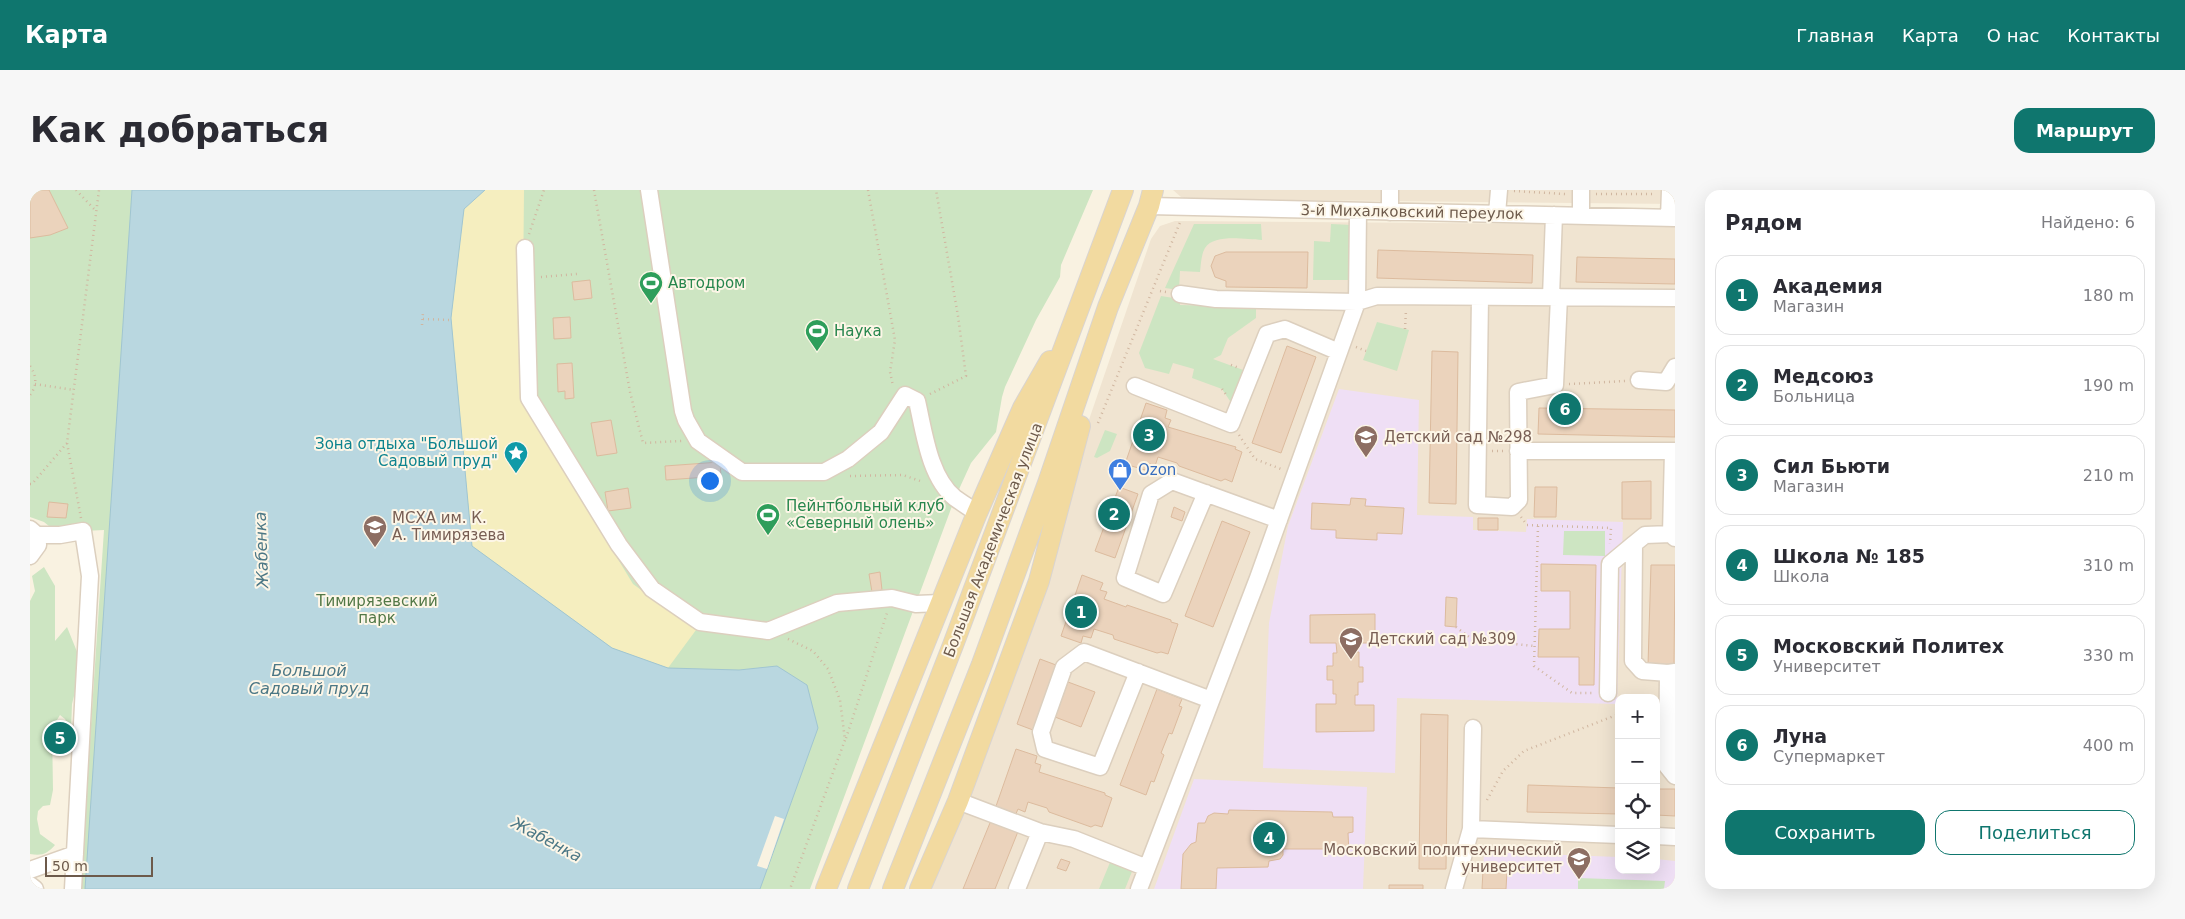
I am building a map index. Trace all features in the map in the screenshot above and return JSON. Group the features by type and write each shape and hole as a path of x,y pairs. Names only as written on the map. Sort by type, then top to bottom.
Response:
{"main road":[{"name":"Большая Академическая улица","path":"858,889 1080,310 1123,190"},
{"name":"Большая Академическая улица","path":"893,889 982,664 1048,483 1108,307 1151,198"},
{"path":"920,889 958,801 1039,582 1074,452 1108,307"},
{"path":"826,889 977,513 1023,408 1080,310"}],"street":[{"path":"649,190 683,411 698,440 742,472 824,472 848,459 881,432 911,398"},
{"path":"1390,190 1390,212"},
{"path":"1498,190 1498,214"},
{"path":"1581,190 1581,216"},
{"path":"1670,190 1672,218"},
{"name":"3-й Михалковский переулок","path":"1151,198 1358,211 1672,218"},
{"path":"1140,889 1279,520 1357,302 1358,211"},
{"path":"1480,296 1477,505 1512,507 1519,500 1518,392 1555,385 1554,216"},
{"path":"525,248 529,398 618,545 652,589 700,622 768,631 837,603 892,598 916,604 941,603"},
{"path":"1180,294 1216,299 1357,302 1377,296 1675,298"},
{"path":"1135,386 1231,424 1267,334 1285,329 1339,352"},
{"path":"1640,380 1666,382 1675,367"},
{"path":"911,398 929,459 948,491 977,513"},
{"path":"1518,450 1674,451 1673,536 1645,534 1610,564 1608,693"},
{"path":"1206,493 1162,594 1125,578 1151,494 1172,481 1206,493 1279,520"},
{"path":"30,556 38,545 34,532 60,535 83,531 90,576 73,889"},
{"path":"1634,544 1633,661 1642,671 1671,672 1667,766 1675,776"},
{"path":"1138,672 1100,767 1045,749 1040,732 1064,667 1084,652 1138,672 1211,700"},
{"path":"1454,889 1454,881 1471,829 1473,728"},
{"path":"958,801 1040,832 1074,839 1147,868"},
{"path":"1471,829 1615,835"},
{"path":"1017,889 1040,832"},
{"path":"1660,836 1675,837"},
{"path":"30,870 75,854"},
{"path":"30,885 35,889"}],"path":[{"path":"76,190 96,211"},
{"path":"83,531 67,443 99,190"},
{"path":"525,248 544,190"},
{"path":"594,190 630,392 643,443 698,440"},
{"path":"868,190 895,340 890,372 893,386 911,398 966,376 958,316 936,190"},
{"path":"526,279 577,274"},
{"path":"422,325 423,312"},
{"path":"423,319 451,320"},
{"path":"30,366 35,377 35,384 30,396"},
{"path":"1555,385 1640,380"},
{"path":"35,384 74,390"},
{"path":"1231,424 1255,459 1295,475"},
{"path":"30,484 67,443"},
{"path":"1477,450 1518,450"},
{"path":"824,472 848,476 903,475 948,491"},
{"path":"1512,507 1527,525 1611,528 1610,564"},
{"path":"1538,526 1534,666 1572,693 1608,693"},
{"path":"790,889 845,740 892,598"},
{"path":"1456,626 1473,640 1535,646"},
{"path":"768,631 812,652 828,669 840,700 845,740"},
{"path":"1485,804 1503,771 1524,751 1615,716"}],"shaded area":[{"path":"1173,190 1675,190 1675,204 1187,199 1181,197"},
{"path":"1175,221 1675,225 1675,889 928,889 1151,239 1160,226"},
{"path":"1339,389 1419,400 1417,515 1473,517 1473,530 1526,532 1527,519 1623,522 1617,694 1615,694 1615,704 1397,698 1395,773 1263,768 1269,623 1288,526"},
{"path":"1194,779 1367,787 1363,889 1154,889"},
{"name":"Московский политехнический университет","path":"1484,852 1615,857 1615,874 1660,874 1660,859 1675,861 1675,889 1482,889"}],"green space":[{"name":"Тимирязевский парк","path":"30,190 1093,190 1061,265 1060,277 1036,320 1005,387 996,432 971,463 955,498 810,889 80,889 104,530 60,535 44,522 30,517"},
{"path":"1194,224 1261,224 1262,240 1216,240 1205,248 1200,272 1180,271 1179,290 1165,288"},
{"path":"1331,224 1352,225 1351,280 1313,280 1314,241 1330,242"},
{"path":"1161,296 1180,299 1180,305 1256,306 1256,318 1228,338 1221,355 1213,359 1246,371 1232,404 1222,389 1192,378 1194,369 1173,363 1169,374 1145,368 1139,353"},
{"path":"1377,322 1409,330 1397,371 1363,360"},
{"path":"1105,430 1117,434 1110,451 1097,458 1094,457"},
{"path":"1564,531 1605,531 1605,556 1563,555"},
{"path":"44,567 55,586 55,641 67,627 82,664 72,704 71,731 65,719 60,715 52,728 53,790 50,805 43,806 38,811 37,819 40,834 55,845 44,854 38,855 30,854 30,601 35,591 32,576"},
{"path":"1111,860 1133,869 1125,889 1099,889"},
{"path":"1578,878 1665,881 1664,889 1578,889"}],"sand":[{"name":"Зона отдыха \"Большой Садовый пруд\"","path":"485,190 524,190 522,401 633,584 696,630 668,668 612,648 472,546 451,318 464,208"}],"water":[{"name":"Большой Садовый пруд","path":"132,190 485,190 464,209 451,318 472,546 612,648 668,668 739,670 777,666 807,685 818,728 760,889 85,889"}],"pier":[{"path":"775,816 784,819 767,869 757,866"}],"building":[{"path":"30,190 49,190 68,228 50,235 30,238"},
{"path":"1378,250 1533,255 1532,283 1377,278"},
{"path":"1226,252 1308,252 1307,288 1226,287 1226,281 1215,277 1211,266 1215,256"},
{"path":"1577,257 1675,259 1675,284 1576,282"},
{"path":"590,280 592,298 574,300 572,282"},
{"path":"570,317 571,338 554,339 553,318"},
{"path":"1287,346 1316,357 1281,453 1252,443"},
{"path":"1432,351 1458,352 1456,504 1429,503"},
{"path":"572,363 574,398 565,399 565,391 558,392 557,364"},
{"path":"1146,403 1167,410 1165,418 1171,420 1168,427 1236,447 1235,449 1242,452 1232,482 1225,479 1221,481 1158,457 1155,466 1148,463 1145,470 1125,464"},
{"path":"1539,408 1675,410 1675,437 1538,434"},
{"path":"611,420 617,453 597,456 591,423"},
{"path":"720,462 721,476 666,480 665,466"},
{"path":"1651,481 1651,519 1622,519 1622,482"},
{"path":"1119,487 1138,494 1115,558 1095,551"},
{"path":"1535,487 1557,487 1556,517 1534,517"},
{"path":"628,488 631,508 608,511 605,492"},
{"path":"1351,498 1366,499 1365,506 1404,508 1402,534 1377,533 1377,540 1336,538 1336,530 1311,529 1312,503 1350,505"},
{"path":"49,502 68,504 66,518 47,517"},
{"path":"1174,507 1185,512 1182,521 1171,517"},
{"path":"1478,518 1498,518 1498,530 1478,530"},
{"path":"1222,521 1250,532 1213,627 1185,616"},
{"path":"1541,564 1596,565 1594,685 1579,685 1579,657 1538,657 1539,629 1570,629 1570,591 1541,591"},
{"path":"1651,565 1675,565 1674,666 1648,665"},
{"path":"880,572 882,590 872,592 869,574"},
{"path":"1082,575 1103,583 1100,590 1107,592 1104,599 1126,607 1127,605 1178,624 1168,654 1157,653 1114,639 1113,635 1094,629 1091,638 1083,636 1081,643 1061,636"},
{"path":"1446,597 1457,598 1456,627 1445,626"},
{"path":"1375,614 1375,643 1356,643 1356,652 1359,652 1359,667 1363,667 1363,682 1358,682 1358,695 1355,695 1355,705 1374,705 1374,731 1316,732 1316,704 1336,704 1336,694 1333,694 1333,680 1327,680 1327,666 1333,666 1333,653 1337,653 1336,643 1310,643 1310,615"},
{"path":"1040,659 1056,665 1033,730 1017,724"},
{"path":"1068,682 1095,692 1081,727 1055,717"},
{"path":"1157,689 1182,699 1179,706 1182,707 1172,734 1169,733 1161,753 1164,755 1154,782 1151,781 1146,795 1120,785"},
{"path":"1421,714 1448,715 1446,869 1419,869"},
{"path":"1016,749 1037,756 1035,763 1041,765 1039,772 1105,793 1105,795 1112,798 1102,827 1095,825 1091,827 1049,812 1047,808 1028,802 1025,812 1018,809 1015,816 995,809"},
{"path":"1528,785 1615,788 1615,814 1527,812"},
{"path":"1660,789 1675,789 1675,816 1660,815"},
{"path":"1229,810 1332,812 1333,817 1353,817 1353,832 1348,833 1349,853 1331,854 1331,849 1283,849 1283,855 1280,859 1269,861 1268,867 1217,868 1216,889 1181,889 1183,854 1191,844 1196,842 1198,823 1205,823 1208,816 1214,813 1228,814"},
{"path":"992,818 1019,829 995,889 963,889"},
{"path":"1061,859 1070,862 1066,871 1057,868"},
{"path":"1483,870 1507,871 1506,889 1482,889"},
{"name":"Московский политехнический университет","path":"1389,885 1423,885 1423,889 1389,889"}],"place":[{"name":"Автодром","path":"651,304"},
{"name":"Наука","path":"817,352"},
{"name":"Луна","path":"1565,409"},
{"name":"Сил Бьюти","path":"1149,435"},
{"name":"Детский сад №298","path":"1366,458"},
{"name":"Зона отдыха \"Большой Садовый пруд\"","path":"516,474"},
{"name":"Ozon","path":"1120,491"},
{"name":"Медсоюз","path":"1114,514"},
{"name":"Пейнтбольный клуб «Северный олень»","path":"768,536"},
{"name":"МСХА им. К. А. Тимирязева","path":"375,548"},
{"name":"Академия","path":"1081,612"},
{"name":"Детский сад №309","path":"1351,660"},
{"name":"Московский Политех","path":"60,738"},
{"name":"Школа № 185","path":"1269,838"},
{"name":"Московский политехнический университет","path":"1579,880"}],"water label":[{"name":"Жабенка","path":"261,550"},
{"name":"Жабенка","path":"547,839"}]}
